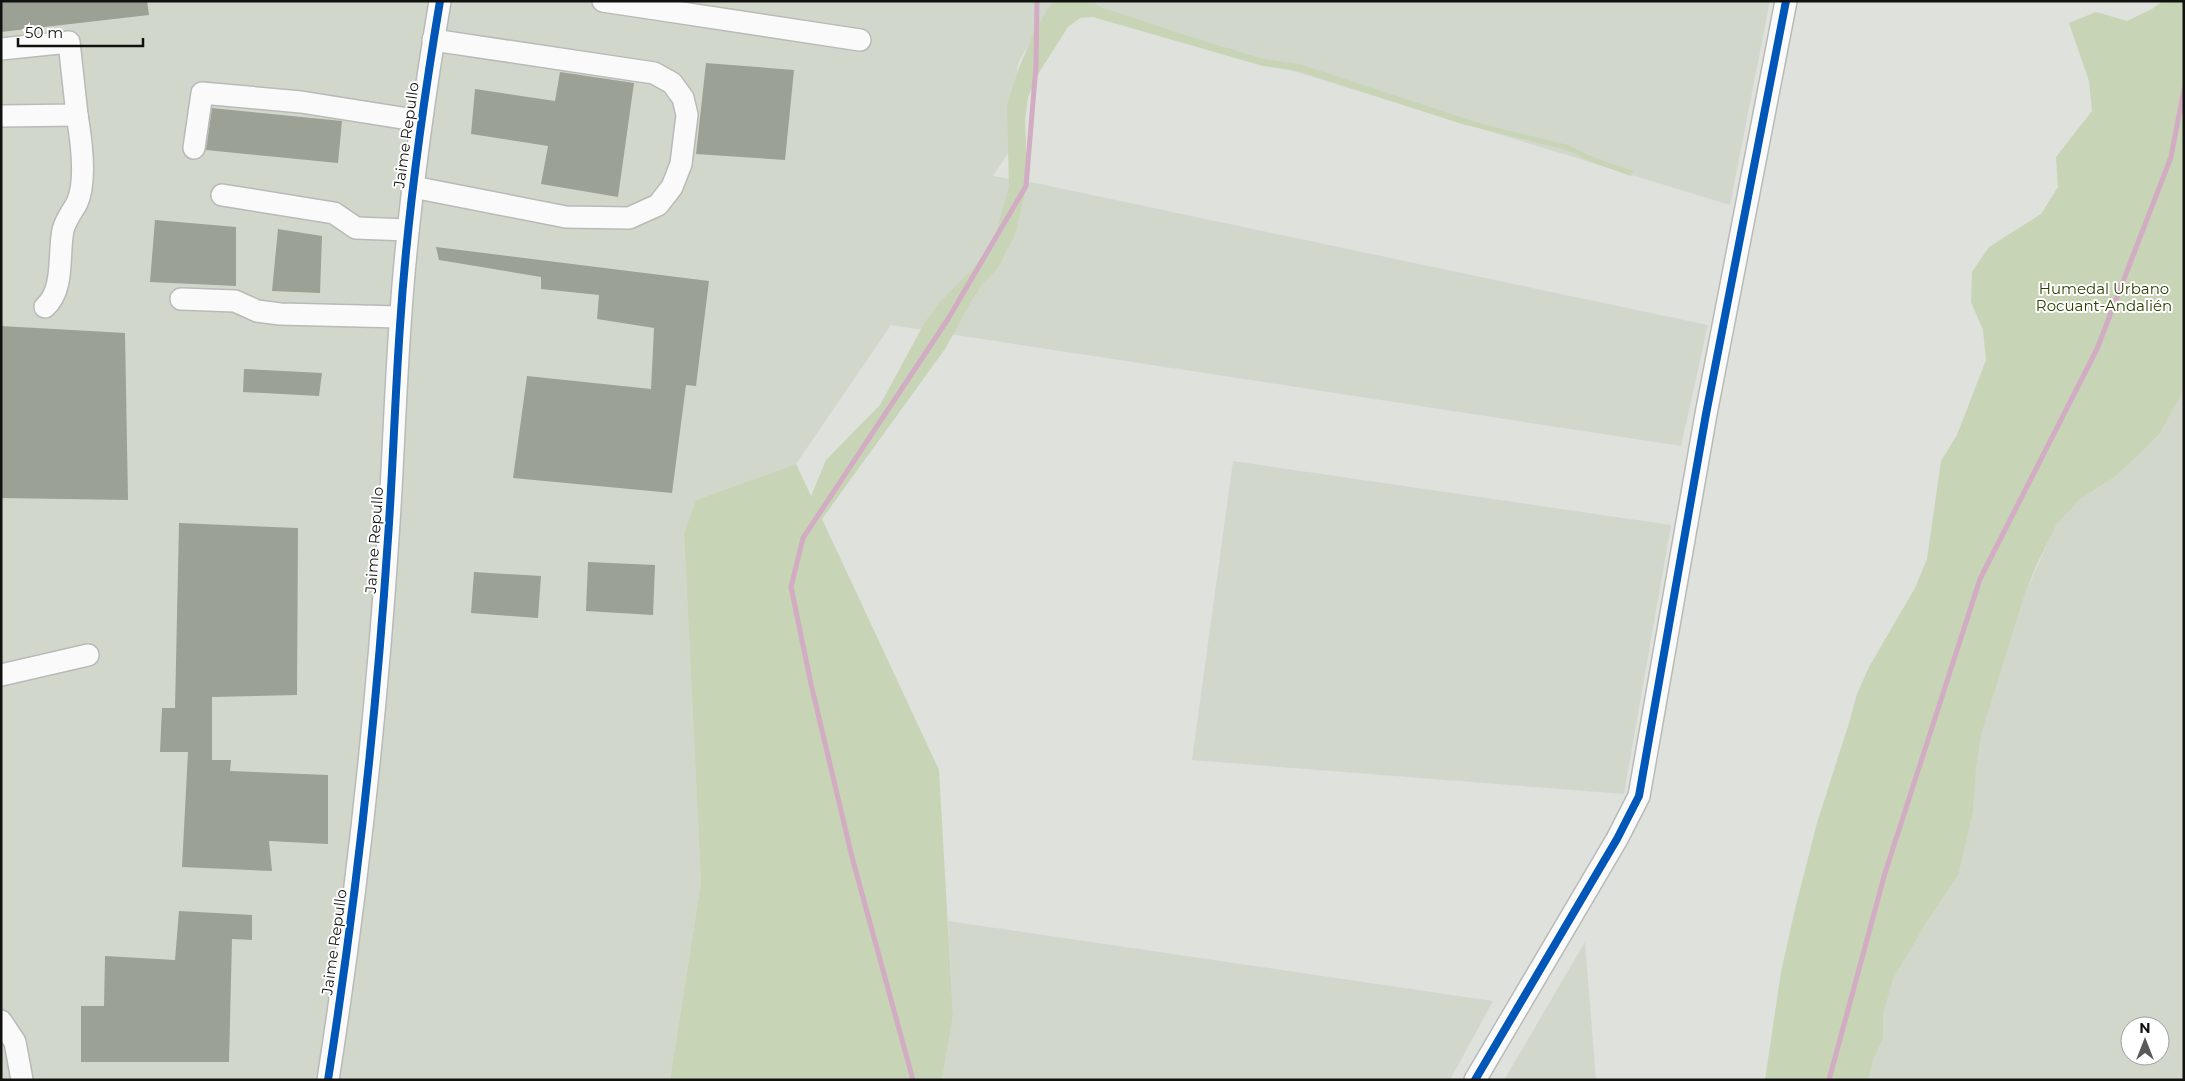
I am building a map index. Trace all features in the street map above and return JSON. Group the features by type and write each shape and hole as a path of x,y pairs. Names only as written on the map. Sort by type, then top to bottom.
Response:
{"street":[{"name":"Jaime Repullo","path":"328,1080 353,910 372,736 388,538 400,318 408,230 440,1"},
{"path":"603,1 860,40"},
{"path":"1476,1080 1617,839 1639,796 1706,414 1786,1"},
{"path":"413,187 566,217 629,218 658,205 672,187 681,164 687,115 683,98 672,83 654,73 434,40"},
{"path":"1,49 69,42 82,142 82,175 77,202 68,215 64,230 58,282 50,303 45,307"},
{"path":"194,148 202,93 301,102 422,121"},
{"path":"1,116 77,115"},
{"path":"222,195 334,213 356,228 408,230"},
{"path":"181,299 235,301 257,311 280,314 400,318"},
{"path":"1,675 88,654"},
{"path":"1,1021 15,1042 22,1080"}],"shaded area":[{"path":"1,1 1053,1 1018,63 1011,149 993,176 1040,184 1708,325 1681,446 891,325 796,464 696,500 684,533 701,882 670,1080 1,1080"},
{"path":"1064,1 1770,1 1730,205"},
{"path":"2184,390 2184,1080 1864,1080 1883,1039 1883,1008 1893,979 1959,873 1973,812 1976,750 2025,594 2065,509 2116,476 2159,435"},
{"path":"1233,461 1671,525 1624,794 1192,760"},
{"path":"948,921 1493,1001 1450,1080 942,1080 953,1015"},
{"path":"1585,942 1596,1080 1504,1080"}],"green space":[{"path":"1053,1 1092,1 1100,7 1210,43 1264,59 1299,64 1482,124 1568,145 1595,158 1634,171 1631,176 1594,163 1567,150 1462,124 1298,71 1263,66 1093,17 1080,18 1068,27 1040,71 1028,97 1025,119 1027,169 1025,193 1015,235 997,269 983,283 945,349 822,519 939,770 953,1015 942,1080 670,1080 701,882 684,533 696,500 796,464 811,496 826,460 880,405 925,322 939,303 973,269 994,240 1009,187 1007,105 1019,68 1034,32"},
{"name":"Humedal Urbano Rocuant-Andalién","path":"2163,1 2184,1 2184,390 2159,435 2116,476 2079,500 2057,524 2036,566 2025,594 1981,735 1976,768 1973,812 1959,873 1893,979 1883,1014 1883,1039 1873,1060 1868,1080 1765,1080 1781,972 1817,823 1857,694 1869,667 1915,588 1927,559 1941,461 1957,435 1986,360 1983,330 1971,302 1972,272 1989,247 2041,214 2058,187 2056,157 2092,111 2089,81 2069,23 2096,12 2127,21 2152,9"}],"building":[{"path":"1,1 147,1 149,15 1,32"},
{"path":"706,63 794,70 785,160 696,154"},
{"path":"560,72 634,83 618,197 541,184 548,146 471,134 475,89 555,101"},
{"path":"212,108 342,121 338,163 206,150"},
{"path":"155,220 236,227 236,286 150,282"},
{"path":"278,229 322,236 320,293 272,291"},
{"path":"436,247 709,281 696,386 686,385 672,493 513,478 527,376 651,389 654,328 597,319 599,295 541,289 541,277 439,260"},
{"path":"1,326 125,333 128,500 1,498"},
{"path":"244,369 322,373 319,396 243,392"},
{"path":"179,523 298,528 297,695 212,697 212,760 231,760 230,771 328,775 328,844 269,841 272,871 182,867 188,752 160,752 162,708 175,708"},
{"path":"588,562 655,565 653,615 586,611"},
{"path":"474,572 541,576 538,618 471,613"},
{"path":"179,911 252,915 252,940 232,939 229,1062 81,1062 81,1006 104,1006 105,956 175,960"}],"waterway":[{"path":"913,1080 852,857 811,684 791,587 803,538 948,319 1026,186 1036,66 1037,1"},
{"path":"1829,1080 1885,873 1980,579 2097,349 2171,157 2184,89"}],"cycle path":[{"path":"328,1080 348,945 364,810 378,674 403,285 421,123 440,1"},
{"path":"1475,1080 1617,839 1639,796 1706,414 1786,1"}]}
